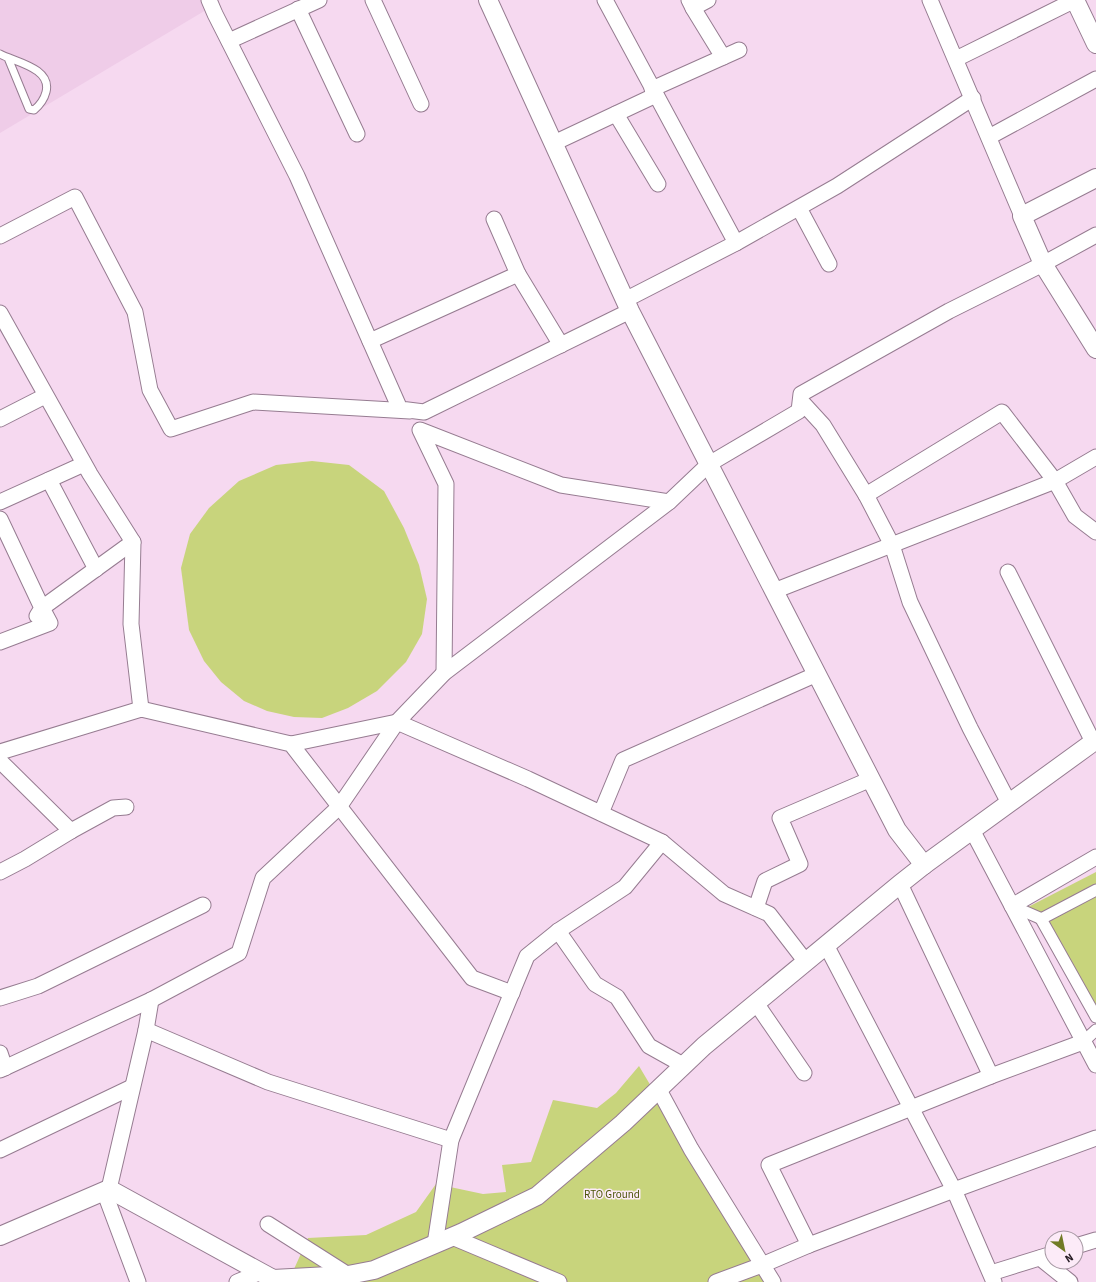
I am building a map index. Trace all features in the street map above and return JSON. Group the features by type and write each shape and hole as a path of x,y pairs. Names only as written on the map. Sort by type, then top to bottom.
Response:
{"street":[{"path":"209,0 297,176 400,409 424,412"},
{"path":"229,41 319,0"},
{"path":"372,0 421,104"},
{"path":"488,0 628,306 897,830 924,865"},
{"path":"605,0 736,243"},
{"path":"708,0 691,4 723,57"},
{"path":"931,0 1043,264 1094,342"},
{"path":"956,59 1075,0 1096,44"},
{"path":"298,9 357,134"},
{"path":"554,144 616,114 654,92 739,50"},
{"path":"989,138 1096,79"},
{"path":"0,236 75,197 135,312 150,390 171,429 253,402 424,412 561,345 837,186 973,98"},
{"path":"616,114 658,184"},
{"path":"1022,216 1096,178"},
{"path":"800,208 829,264"},
{"path":"494,219 518,274 561,345"},
{"path":"0,1053 3,1069 150,1000 239,953 263,878 339,806 397,722 444,673 669,502 709,464 799,411 802,394 949,311 1043,264 1096,235"},
{"path":"370,341 518,274"},
{"path":"0,313 84,464 133,542 131,624 141,709"},
{"path":"0,419 45,396"},
{"path":"801,401 822,425 866,495 892,545 910,602 970,728 1009,803"},
{"path":"866,495 1002,412 1055,481 1075,516 1096,532"},
{"path":"444,673 446,484 420,430 561,485 669,502"},
{"path":"774,590 1055,481 1096,457"},
{"path":"0,502 84,464"},
{"path":"49,480 96,569"},
{"path":"0,519 50,623 28,633 0,642"},
{"path":"42,608 133,542"},
{"path":"106,1190 274,1279 353,1278 452,1237 537,1196 660,1090 683,1065 704,1046 900,884 1094,741 1008,572"},
{"path":"601,813 623,760 817,674"},
{"path":"0,752 141,709 290,744 397,722 528,779 662,842 724,894 769,914 806,962"},
{"path":"290,744 472,978 512,993"},
{"path":"0,761 71,831"},
{"path":"756,908 765,881 800,864 780,818 871,779"},
{"path":"0,872 113,808 126,806"},
{"path":"972,830 1096,1065"},
{"path":"435,1244 452,1140 527,956 558,931 625,887 662,842"},
{"path":"1012,906 1096,857"},
{"path":"900,884 991,1076"},
{"path":"1042,919 1096,890"},
{"path":"0,998 38,986 203,905"},
{"path":"1012,906 1042,919 1096,1017"},
{"path":"558,931 596,984 617,997 649,1046 683,1065"},
{"path":"826,945 913,1108 954,1190 992,1278 1044,1257"},
{"path":"138,1282 106,1190 146,1030 150,1000"},
{"path":"756,1003 804,1074"},
{"path":"146,1030 268,1082 452,1140"},
{"path":"810,1245 769,1165 991,1076 1083,1042 1096,1030"},
{"path":"0,1150 132,1087"},
{"path":"660,1090 691,1149 773,1282"},
{"path":"716,1282 954,1190 1096,1138"},
{"path":"0,1236 106,1190"},
{"path":"268,1224 353,1278"},
{"path":"452,1237 565,1280"},
{"path":"1084,1244 1096,1240"},
{"path":"1059,1270 1070,1282"},
{"path":"237,1282 261,1272"}],"lane":[{"path":"0,54 35,69 45,79 47,88 43,101 34,110 30,109 8,58"}],"shaded area":[{"path":"0,0 201,0 206,10 0,133"}],"green space":[{"path":"312,461 349,465 384,491 404,528 419,565 427,599 422,634 406,662 377,691 348,708 322,718 294,717 267,711 244,701 221,682 204,661 189,630 181,568 190,534 209,508 239,481 276,465"},
{"path":"1096,872 1096,1024 1028,907"},
{"name":"RTO Ground","path":"639,1066 767,1282 291,1282 290,1278 308,1238 366,1235 416,1212 436,1184 483,1194 506,1192 502,1165 531,1162 553,1100 597,1108 616,1093"}]}
